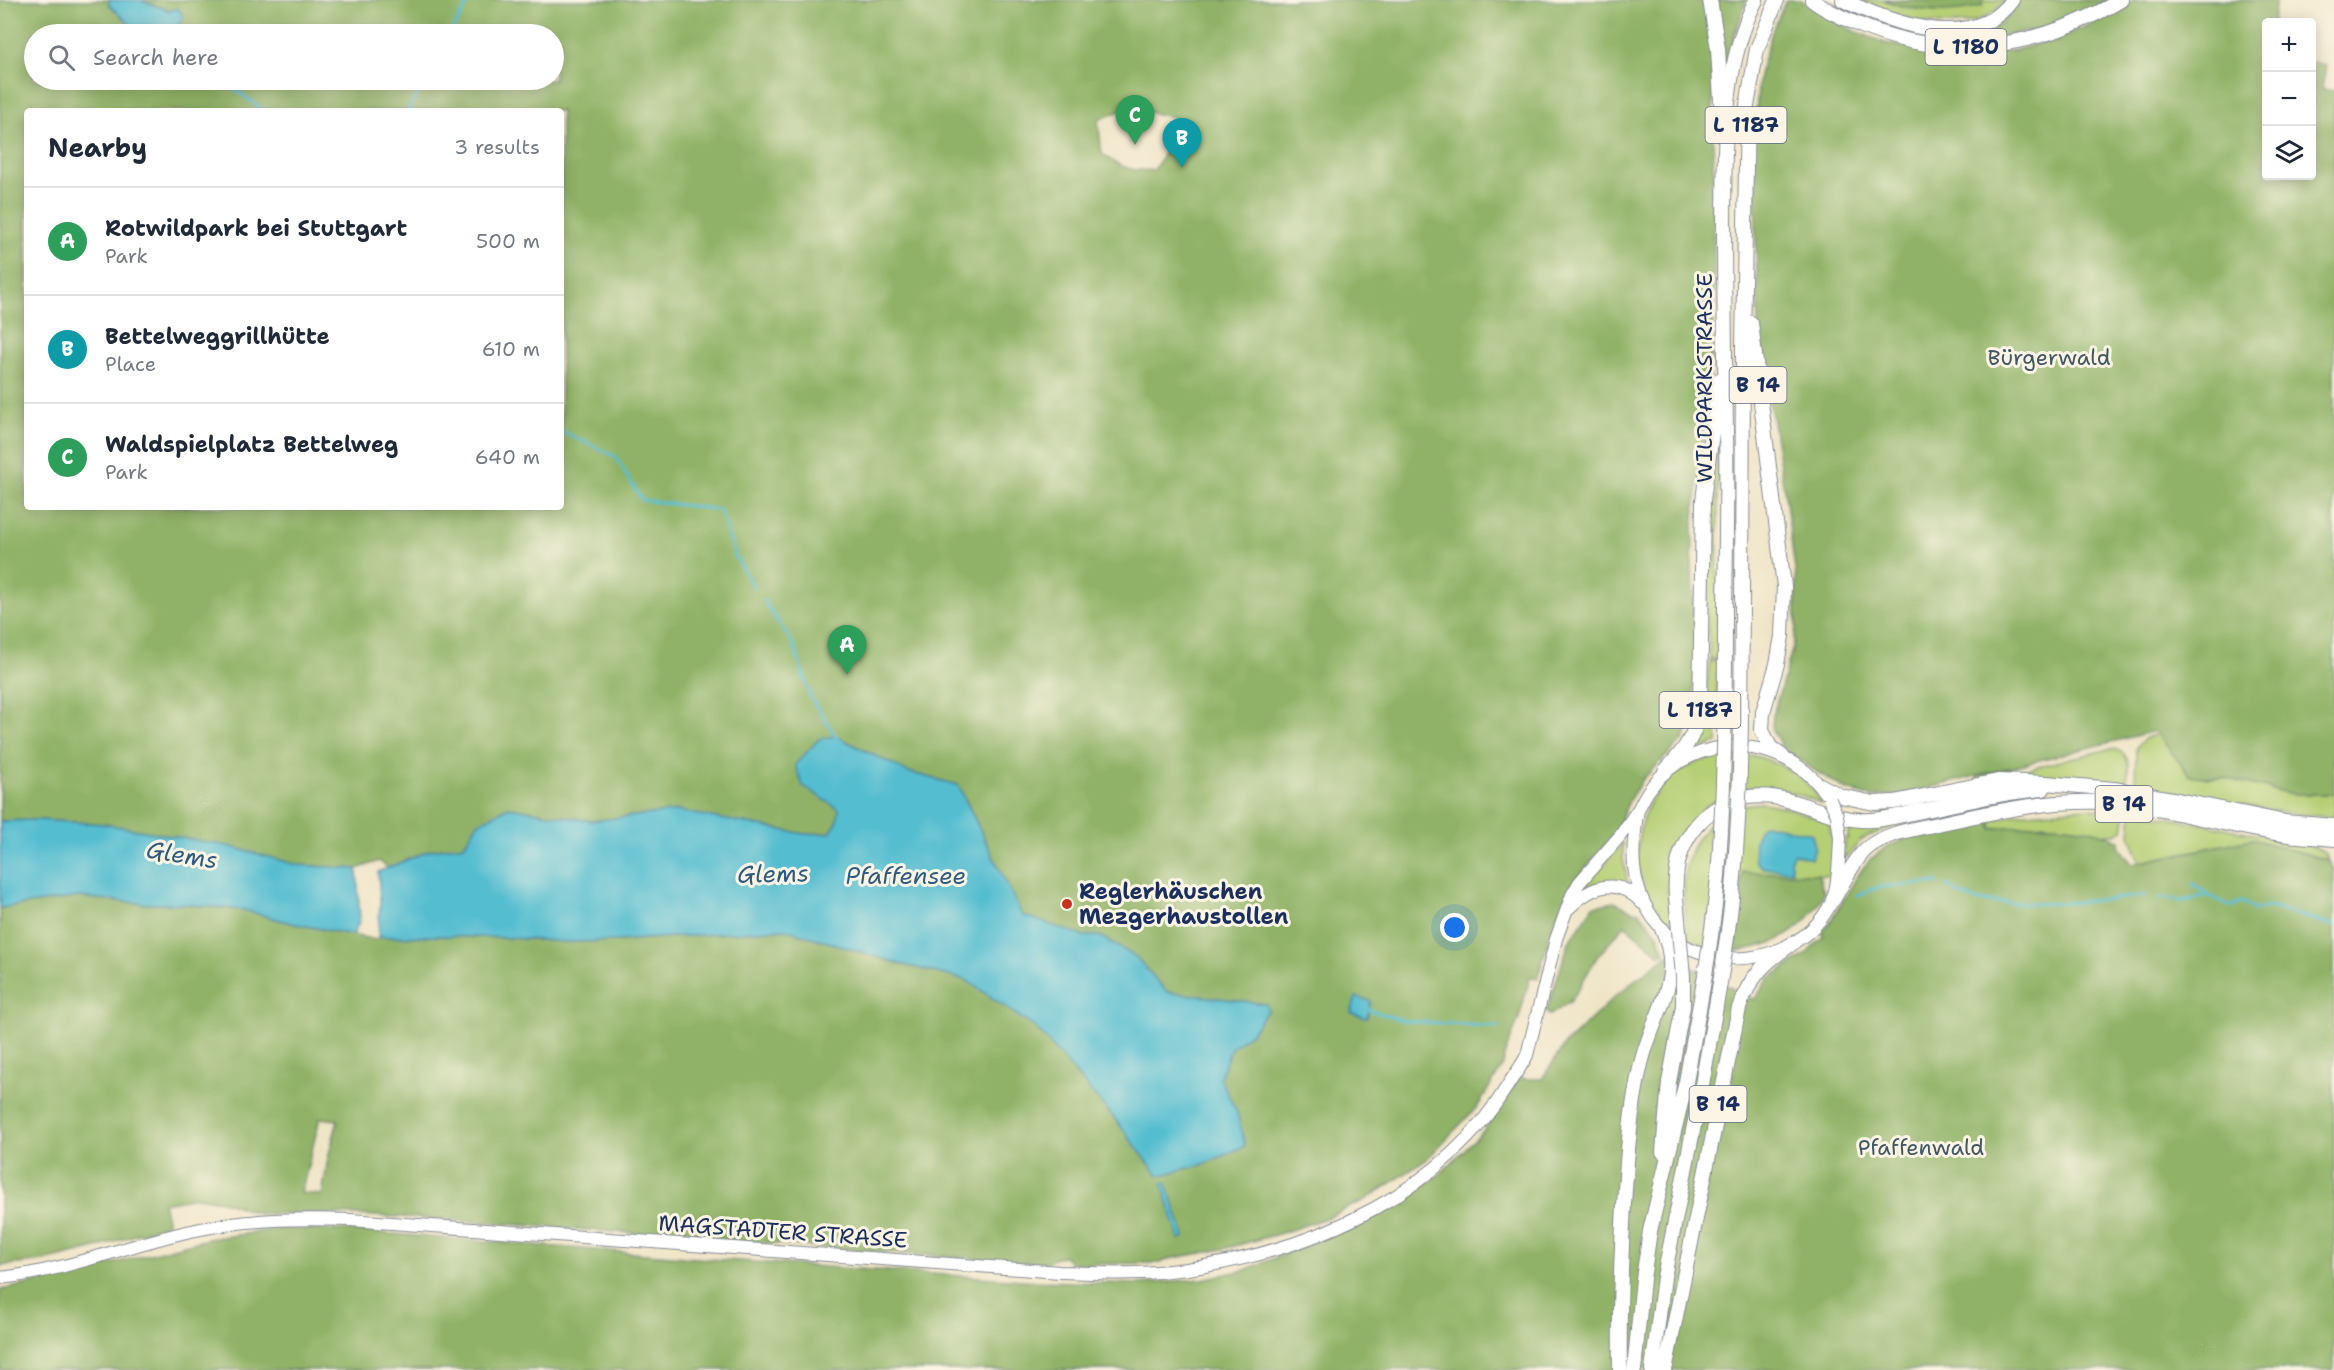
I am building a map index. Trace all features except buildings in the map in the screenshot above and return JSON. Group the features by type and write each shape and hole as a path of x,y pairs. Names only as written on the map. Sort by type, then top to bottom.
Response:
{"highway":[{"name":"L 1187","path":"1710,0 1718,49 1720,102 1726,149"},
{"name":"L 1187","path":"1726,149 1729,98 1736,59 1756,0"},
{"name":"WILDPARKSTRASSE","path":"1652,1370 1664,1277 1702,1085 1722,970 1734,878 1740,783 1746,123 1750,83 1763,31 1777,0"},
{"name":"L 1180","path":"1812,0 1837,15 1888,35 1924,44 1960,47 1995,45 2044,36 2073,25 2121,0"},
{"name":"L 1180","path":"1843,0 1867,11 1903,22 1956,30 1987,23 2004,11 2012,0"},
{"name":"WILDPARKSTRASSE","path":"1660,1183 1686,1082 1709,951 1718,878 1724,785 1726,149"},
{"name":"B 14","path":"1744,255 1752,344 1784,586 1785,614 1778,661 1763,712 1762,730 1770,747 1782,756"},
{"name":"L 1187","path":"1665,771 1683,752 1695,731 1700,710 1703,500 1714,404 1724,354"},
{"path":"1820,785 1841,796 1874,803 1998,781 2074,787"},
{"name":"B 14","path":"1634,1370 1647,1251 1660,1183 1666,1107 1683,1006 1683,976 1676,897 1678,863 1691,832 1714,810 1743,797 1762,795 1781,797 1842,817 1873,820 2013,793 2074,787 2114,789 2285,822 2334,826"},
{"name":"B 14","path":"1833,900 1858,859 1879,840 1976,816 2044,804 2075,802 2119,804 2168,811 2287,835 2334,839"},
{"path":"1620,1370 1626,1175 1635,1097 1646,1045 1672,971 1670,951 1662,929"},
{"name":"B 14","path":"1665,1370 1739,1008 1748,986 1759,970 1793,943"}],"main road":[{"name":"L 1187","path":"1642,903 1633,859 1639,808 1665,771 1697,754 1720,747 1744,747 1782,756 1820,785 1837,815 1840,838 1839,863 1833,900"},
{"name":"MAGSTADTER STRASSE","path":"0,1278 56,1269 158,1239 216,1226 245,1221 308,1218 1060,1272 1141,1272 1200,1267 1252,1255 1301,1240 1341,1224 1394,1198 1434,1171 1460,1147 1491,1112 1509,1084 1523,1043 1531,1033 1556,939 1579,883 1620,836 1639,808"},
{"name":"L 1187","path":"1566,911 1584,894 1604,887 1624,888 1642,903 1662,929 1686,946 1718,957 1762,956 1793,943"},
{"name":"B 14","path":"1793,943 1818,922 1833,900"}],"green space":[{"path":"0,0 109,0 109,5 130,24 24,24 24,90 564,90 564,24 179,24 183,19 170,11 140,0 1703,0 1710,39 1713,84 1714,291 1711,367 1693,527 1695,664 1692,715 1684,739 1643,779 1631,797 1613,835 1570,887 1551,930 1538,978 1530,977 1503,1065 1478,1106 1426,1160 1367,1199 1326,1218 1224,1249 1168,1259 1161,1263 1091,1264 1070,1263 1065,1256 1056,1257 1049,1262 1036,1263 440,1219 309,1213 259,1214 223,1201 196,1197 163,1203 168,1224 96,1248 44,1261 0,1266 0,908 79,897 148,904 185,904 244,910 291,923 377,940 378,937 445,936 567,942 617,941 785,929 901,964 966,980 1037,1029 1161,1175 1204,1164 1245,1146 1237,1112 1219,1079 1231,1048 1252,1032 1266,1004 1167,992 1136,957 1100,936 1083,936 1022,915 958,785 908,772 836,736 803,786 840,809 837,823 830,833 804,834 678,811 591,821 509,807 478,823 464,845 431,850 388,868 379,861 357,869 298,865 228,846 104,824 38,820 0,821","holes":["1135,105 1148,112 1176,118 1174,137 1154,170 1127,168 1102,154 1098,120","320,1118 338,1120 328,1158 322,1195 301,1193"]},
{"path":"1717,0 1747,0 1734,36 1726,76 1721,20"},
{"name":"Bürgerwald","path":"1786,0 1800,0 1845,27 1885,43 1940,53 1977,54 2015,50 2050,41 2090,25 2134,0 2276,0 2274,18 2262,18 2262,180 2316,180 2316,63 2326,65 2322,89 2334,91 2334,794 2293,794 2224,778 2190,776 2155,731 1901,795 1872,797 1845,789 1782,747 1772,730 1773,715 1793,647 1796,627 1796,577 1758,332 1754,142 1759,75 1773,29"},
{"path":"1827,0 1838,4 1878,22 1862,17"},
{"path":"1861,0 1884,0 1918,9 1982,6 1983,0 2006,0 1980,20 1946,24 1901,16"},
{"path":"1884,0 1983,0 1982,6 1933,11 1908,8"},
{"path":"2021,0 2109,0 2075,17 2040,29 2004,36 1969,39 1937,36 1972,35 1991,28 2008,17"},
{"path":"1718,435 1717,659 1710,659 1707,617 1707,523"},
{"path":"1710,661 1717,661 1717,743 1696,750 1694,746 1704,715"},
{"path":"2157,734 2206,778 2224,778 2293,794 2334,794 2334,818 2281,812 2135,785 2136,747 2146,738"},
{"path":"2109,749 2125,755 2128,765 2126,783 2074,778 1978,780 1977,777 2010,769 2023,770"},
{"path":"1745,754 1764,759 1792,772 1808,785 1821,803 1786,791 1763,788 1732,792 1705,807 1684,830 1671,859 1668,885 1672,927 1650,898 1639,873 1638,845 1641,824 1648,806 1672,777 1687,767 1724,755"},
{"path":"2094,794 2012,802 1896,826 1868,836 1860,841 1847,857 1844,856 1848,830 1856,828 1933,816 2021,797"},
{"path":"1763,803 1785,807 1829,822 1831,835 1835,838 1831,876 1742,872 1735,951 1708,947 1688,938 1684,900 1685,870 1697,840 1717,818 1731,810"},
{"path":"2086,808 2126,811 2123,830 2115,834 2105,834 2044,824 1992,829 1991,823 1983,822 2017,814"},
{"path":"2132,811 2313,846 2326,854 2328,860 2252,839 2140,862 2130,835"},
{"name":"Pfaffenwald","path":"1983,822 1991,823 1992,829 2058,825 2105,834 2120,841 2119,847 2132,864 2252,839 2328,860 2334,869 2334,1370 0,1370 0,1290 53,1279 208,1239 278,1229 342,1230 709,1259 1037,1281 1140,1284 1202,1279 1245,1270 1379,1215 1441,1173 1485,1129 1519,1079 1542,1079 1565,1044 1619,993 1668,955 1754,1000 1768,979 1805,955 1824,936 1822,933 1853,883 1875,856 1903,840"},
{"path":"1623,843 1623,859 1628,884 1604,882 1582,889"},
{"path":"1742,872 1818,874 1824,893 1808,918 1788,935 1750,949 1735,951"},
{"path":"1614,902 1636,912 1639,911 1658,935 1665,953 1660,955 1625,925 1597,957 1571,1001 1550,1015 1546,1012 1569,942 1594,906"}],"water":[{"path":"109,0 140,0 170,11 178,8 184,18 179,24 130,24 109,5"},
{"name":"Pfaffensee","path":"836,736 908,772 958,785 1022,915 1083,936 1100,936 1136,957 1167,992 1266,1004 1268,1010 1252,1032 1231,1048 1220,1078 1237,1112 1245,1146 1204,1164 1161,1175 1157,1174 1115,1119 1037,1029 966,980 901,964 785,929 617,941 567,942 445,936 378,937 380,900 378,872 431,850 464,845 478,823 509,807 591,821 678,811 804,834 830,833 837,823 839,809 803,786 795,765 819,739"},
{"path":"38,820 104,824 228,846 298,865 357,869 360,920 353,935 291,923 244,910 185,904 148,904 79,897 0,908 0,821"},
{"path":"1764,824 1812,834 1815,847 1811,859 1794,853 1790,860 1792,871 1763,868 1755,861 1755,846 1758,832"},
{"path":"1356,997 1371,1001 1367,1018 1351,1013"},
{"path":"1166,1182 1185,1237 1179,1239 1162,1183"}],"waterway":[{"path":"456,24 470,0"},
{"name":"Glems","path":"236,90 261,108"},
{"path":"410,108 420,90"},
{"name":"Glems","path":"564,432 615,456 642,500 720,510 735,556 755,589"},
{"name":"Glems","path":"764,601 793,643 811,698 838,739"},
{"path":"1858,895 1879,887 1938,883"},
{"path":"2193,884 2208,895"},
{"path":"1947,885 1959,894 1979,901 2027,904 2146,896"},
{"path":"2158,898 2184,901 2208,895 2231,906 2242,902 2256,911 2267,906 2334,925"},
{"path":"1369,1010 1406,1021 1500,1027"}],"place":[{"name":"Waldspielplatz Bettelweg","path":"1135,145"},
{"name":"Bettelweggrillhütte","path":"1182,168"},
{"name":"Rotwildpark bei Stuttgart","path":"847,675"},
{"name":"Reglerhäuschen Mezgerhaustollen","path":"1067,904"}]}
